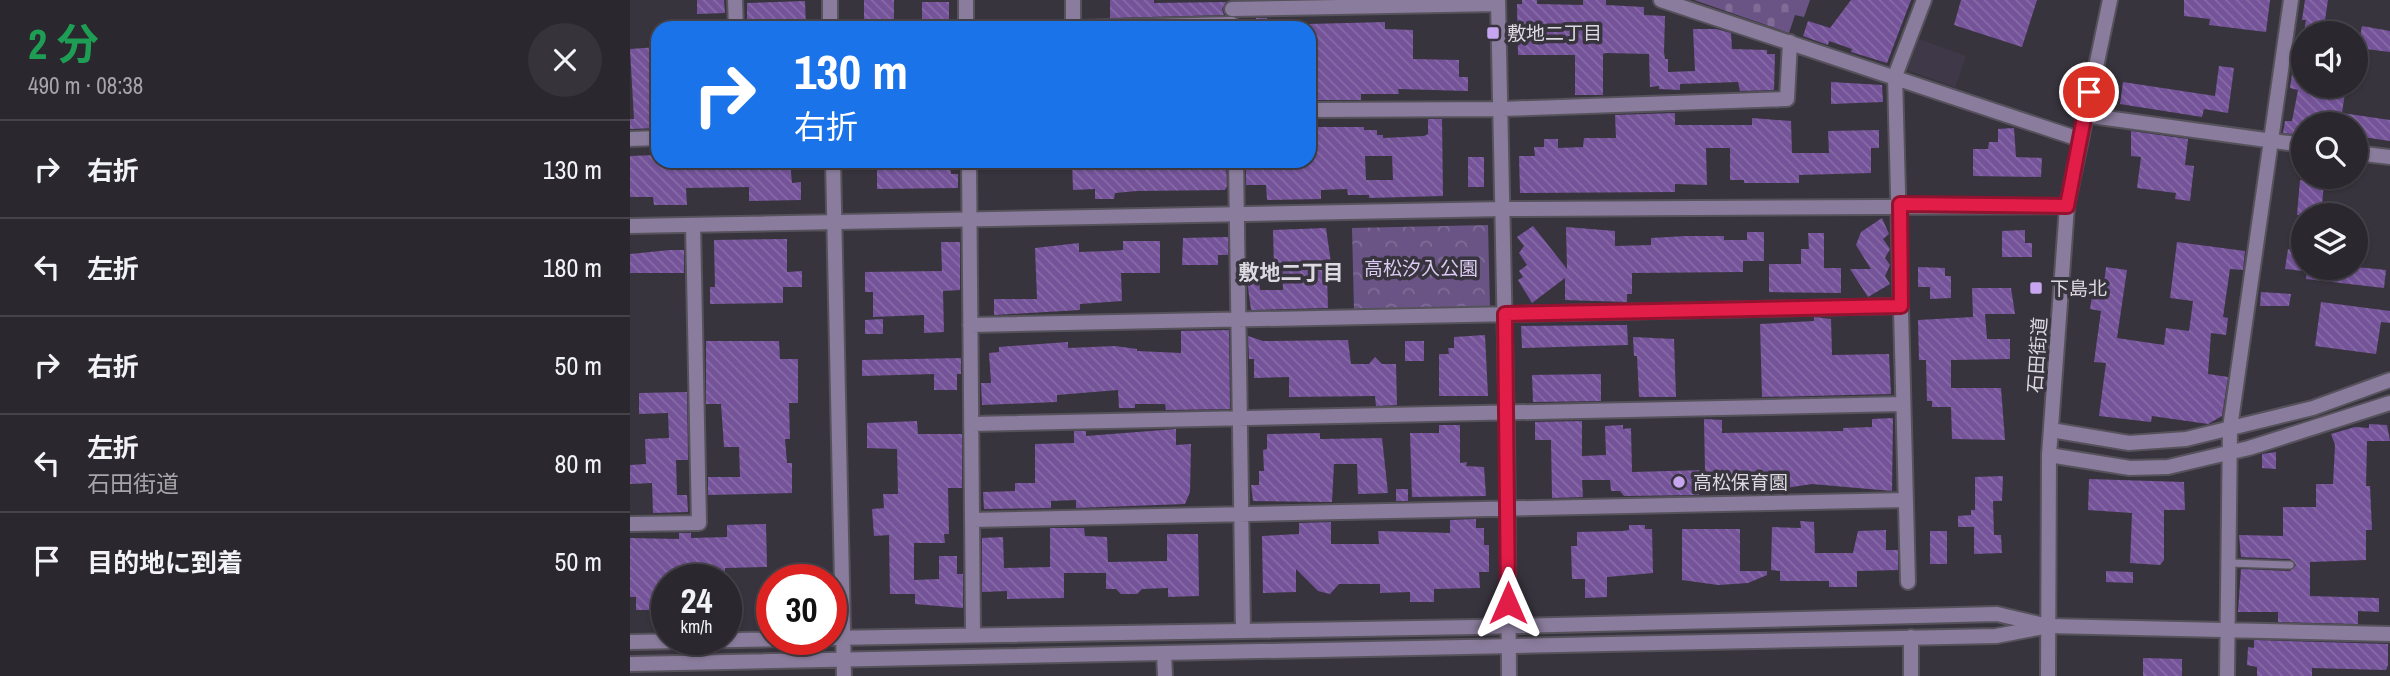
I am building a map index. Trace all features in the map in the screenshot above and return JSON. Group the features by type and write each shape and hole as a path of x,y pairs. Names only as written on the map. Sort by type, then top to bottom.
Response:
{"street":[{"path":"735,0 736,21"},
{"path":"830,0 831,21"},
{"path":"966,0 967,21"},
{"path":"1073,0 1073,21"},
{"path":"1661,0 2079,139"},
{"path":"1908,582 1895,76 1924,0"},
{"name":"石田街道","path":"2048,676 2049,455 2067,206 2084,114 2110,0"},
{"path":"2227,676 2232,452 2230,428 2291,0"},
{"path":"1161,21 1498,2 1507,411 1508,676"},
{"path":"1316,110 1501,109 1787,99 1790,42"},
{"path":"2084,114 2291,143"},
{"path":"630,139 651,138"},
{"path":"2368,154 2390,157"},
{"path":"833,168 837,564"},
{"path":"969,168 973,635"},
{"path":"1236,168 1243,631"},
{"path":"630,226 1503,209 1900,204 2067,206"},
{"path":"630,524 699,523 693,225"},
{"path":"970,325 1237,322 1901,306"},
{"path":"2051,429 2129,443 2186,439 2313,408 2390,380"},
{"path":"2049,455 2130,468 2155,468 2232,452 2353,418 2390,403"},
{"path":"971,424 1903,404"},
{"path":"972,520 1905,500"},
{"path":"847,638 1997,614 2049,626 2390,634"},
{"path":"630,664 1996,636 2049,626"},
{"path":"1911,637 1911,676"},
{"path":"630,642 756,640"},
{"path":"1164,653 1165,676"},
{"path":"843,655 844,676"}],"lane":[{"path":"2230,564 2290,565"}],"shaded area":[{"path":"1919,39 1966,56 1955,87 1907,70"}],"green space":[{"path":"1694,0 1810,0 1804,17 1795,15 1789,33"},
{"name":"高松汐入公園","path":"1488,225 1490,308 1354,311 1352,228"}],"building":[{"path":"697,0 724,0 725,13 697,14"},
{"path":"864,0 894,0 894,21 864,21"},
{"path":"1110,0 1154,0 1154,3 1226,2 1222,9 1224,15 1110,18"},
{"path":"1522,0 1537,0 1537,4 1583,5 1583,0 1606,0 1606,5 1644,7 1644,15 1665,16 1664,52 1665,59 1668,59 1668,72 1695,71 1693,29 1716,29 1731,33 1732,49 1767,50 1767,54 1775,54 1774,90 1740,91 1738,82 1680,84 1680,90 1659,89 1659,86 1650,87 1649,54 1606,53 1603,54 1603,95 1575,95 1575,55 1518,55 1517,4 1522,4"},
{"path":"1851,0 1911,0 1887,63 1851,52 1852,49 1829,41 1828,45 1803,36 1808,21 1830,28"},
{"path":"1961,0 2037,0 2022,47 1954,25"},
{"path":"2184,0 2270,0 2266,32 2209,25 2210,19 2184,16"},
{"path":"2305,0 2328,0 2325,21 2302,20"},
{"path":"805,1 806,21 747,21 747,3"},
{"path":"922,2 949,2 949,21 922,21"},
{"path":"1256,18 1267,18 1267,21 1256,21"},
{"path":"1385,22 1385,29 1413,30 1413,59 1459,60 1459,77 1468,77 1468,91 1398,89 1399,94 1361,94 1361,100 1316,100 1316,24"},
{"path":"2368,27 2390,31 2390,52 2368,49"},
{"path":"651,48 651,128 630,129 630,119 634,119 630,49"},
{"path":"2219,66 2234,68 2228,113 2204,109 2202,117 2120,104 2123,82 2215,96"},
{"path":"1831,82 1882,85 1883,102 1831,104"},
{"path":"2296,98 2344,98 2342,112 2294,112"},
{"path":"1675,113 1675,125 1752,125 1752,118 1791,121 1792,153 1829,153 1828,131 1879,130 1879,148 1871,148 1871,173 1799,175 1799,183 1744,183 1744,180 1730,180 1730,148 1706,148 1707,185 1675,184 1675,192 1520,193 1519,156 1535,156 1534,147 1544,147 1544,139 1558,139 1558,148 1583,147 1584,138 1616,138 1615,115"},
{"path":"2368,117 2390,120 2390,141 2368,138"},
{"path":"1428,119 1442,119 1443,196 1369,198 1369,195 1348,195 1347,189 1321,190 1321,199 1267,200 1266,185 1246,185 1246,168 1316,168 1316,127 1364,127 1364,130 1377,130 1377,135 1383,135 1383,138 1428,134","holes":["1365,156 1392,156 1393,180 1366,180"]},
{"path":"2285,121 2291,121 2291,134 2283,133"},
{"path":"2014,128 2016,157 2042,158 2041,177 1973,176 1973,149 1988,149 1989,142 1998,142 1998,129"},
{"path":"2131,131 2188,139 2185,165 2194,166 2190,201 2175,199 2176,193 2137,188 2141,157 2131,156"},
{"path":"651,155 651,168 791,168 792,183 801,182 801,200 749,201 749,187 686,188 687,205 654,205 653,197 630,197 630,156"},
{"path":"1468,157 1484,157 1484,187 1468,187"},
{"path":"877,168 950,168 951,174 958,174 958,188 877,189"},
{"path":"1072,168 1226,168 1225,190 1137,191 1115,193 1114,199 1095,199 1095,189 1073,190"},
{"path":"2299,189 2323,189 2322,203 2298,203"},
{"path":"1882,218 1889,234 1883,239 1890,249 1885,258 1890,265 1885,276 1890,284 1868,297 1850,269 1871,269 1856,245 1861,232"},
{"path":"1533,226 1567,269 1566,227 1615,231 1615,246 1651,245 1651,238 1686,236 1724,236 1724,240 1747,240 1747,232 1764,232 1764,261 1743,261 1743,272 1632,273 1632,294 1627,294 1627,302 1565,300 1565,278 1532,303 1518,280 1523,277 1519,271 1527,265 1519,253 1524,246 1517,237"},
{"path":"1326,228 1333,277 1327,277 1328,308 1251,310 1247,280 1259,280 1260,290 1283,290 1282,266 1274,267 1273,230"},
{"path":"2025,230 2025,243 2032,243 2032,257 2002,257 2002,231"},
{"path":"1808,233 1824,233 1824,268 1841,268 1841,293 1769,292 1769,264 1801,264 1801,249 1809,249"},
{"path":"1228,237 1228,255 1218,255 1218,265 1182,265 1183,238"},
{"path":"787,239 787,272 802,271 802,287 783,287 783,303 710,304 710,287 715,287 714,240"},
{"path":"1123,241 1160,241 1160,273 1121,273 1122,301 1080,304 1080,310 994,315 994,299 1037,299 1035,248 1079,243 1079,252 1123,250"},
{"path":"941,242 960,242 960,290 943,291 944,332 924,333 924,315 873,317 873,292 865,292 865,272 942,271"},
{"path":"2177,242 2245,251 2243,270 2230,269 2223,317 2228,318 2226,335 2211,333 2208,374 2228,377 2222,416 2208,424 2152,416 2151,422 2099,416 2106,363 2094,362 2101,311 2090,309 2093,290 2103,292 2106,267 2127,270 2117,338 2164,345 2166,328 2189,331 2193,301 2170,298"},
{"path":"2288,249 2291,250 2291,270 2285,269"},
{"path":"684,250 684,273 630,273 630,254"},
{"path":"1918,267 1945,268 1945,276 1951,276 1951,298 1930,299 1930,287 1918,287"},
{"path":"2368,268 2386,270 2384,288 2315,280 2368,280"},
{"path":"1972,288 2011,288 2015,314 1985,314 1987,339 2010,339 2010,359 1951,360 1951,388 2001,388 2005,440 1952,439 1951,407 1932,407 1932,401 1927,401 1926,360 1919,360 1918,320 1973,317"},
{"path":"2261,292 2291,294 2289,306 2260,306"},
{"path":"2321,302 2390,311 2390,323 2381,322 2376,354 2315,346"},
{"path":"1814,317 1831,319 1832,355 1889,354 1891,394 1762,397 1760,324 1814,321"},
{"path":"883,319 883,334 865,334 865,320"},
{"path":"1627,325 1628,345 1522,348 1521,326"},
{"path":"1229,330 1230,409 1166,410 1165,404 1135,404 1135,408 1119,408 1118,390 1057,395 1057,402 982,405 981,383 991,383 989,353 999,352 999,347 1068,342 1068,348 1115,346 1137,351 1181,353 1181,331"},
{"path":"1485,335 1488,396 1439,396 1439,354 1449,354 1448,348 1454,348 1454,337"},
{"path":"1248,336 1263,341 1348,340 1351,364 1369,364 1375,357 1382,364 1396,364 1397,405 1376,406 1375,396 1289,397 1289,377 1254,378 1254,359 1249,359"},
{"path":"1633,337 1674,339 1676,397 1639,397"},
{"path":"706,341 779,341 780,359 798,359 798,403 789,403 790,439 785,439 787,463 792,463 792,493 708,495 708,477 740,477 739,447 724,447 721,404 706,404"},
{"path":"1405,341 1424,341 1424,361 1405,361"},
{"path":"961,358 957,390 934,390 934,374 862,376 862,360"},
{"path":"1601,374 1601,401 1533,402 1532,375"},
{"path":"687,392 688,460 676,460 677,495 687,495 688,512 653,513 652,483 630,484 630,465 646,464 645,439 669,438 668,413 639,414 639,393"},
{"path":"1893,418 1892,491 1812,484 1779,489 1699,488 1699,495 1624,496 1620,491 1611,491 1610,480 1582,480 1583,497 1552,498 1551,440 1535,440 1535,422 1582,421 1582,456 1606,455 1605,426 1623,425 1623,429 1631,428 1632,472 1705,470 1704,419 1722,420 1722,433 1843,431 1843,428 1872,427 1872,419"},
{"path":"917,421 918,434 962,434 962,488 948,488 949,534 944,534 945,543 914,543 914,580 939,579 939,556 957,556 957,574 963,574 963,608 915,604 915,594 890,594 889,535 874,536 872,509 884,508 883,494 898,494 897,449 867,448 867,423"},
{"path":"2369,424 2387,425 2390,441 2367,441 2366,486 2370,486 2372,530 2366,530 2366,560 2310,562 2310,596 2379,598 2379,612 2358,611 2358,624 2278,622 2278,612 2238,612 2241,569 2290,571 2296,565 2290,559 2241,557 2239,535 2283,536 2283,507 2316,507 2316,484 2333,484 2335,445 2331,434 2355,427 2369,428"},
{"path":"1439,425 1460,425 1460,463 1467,462 1466,466 1484,467 1486,496 1412,497 1410,433 1439,433"},
{"path":"1176,429 1176,445 1191,444 1190,492 1185,504 1076,508 1076,500 1051,501 1051,508 984,509 983,492 1015,491 1015,483 1035,483 1035,444 1074,443 1074,431 1086,431 1086,436"},
{"path":"1320,433 1320,439 1382,438 1388,493 1358,494 1357,464 1334,464 1332,502 1253,501 1251,485 1259,485 1259,471 1264,471 1263,450 1267,449 1267,434"},
{"path":"2276,452 2276,469 2262,468 2262,454"},
{"path":"2003,476 2002,501 1993,501 1994,535 2001,535 2002,553 1974,554 1974,527 1958,527 1958,516 1971,515 1971,510 1975,510 1975,477"},
{"path":"2089,479 2184,482 2185,510 2164,510 2164,560 2160,565 2130,563 2132,513 2088,510"},
{"path":"1396,489 1408,489 1408,501 1396,501"},
{"path":"1476,519 1476,528 1484,528 1484,545 1489,545 1489,572 1479,572 1480,588 1434,589 1434,602 1410,602 1410,592 1380,593 1380,584 1339,584 1330,594 1318,591 1296,569 1296,592 1263,593 1262,536 1299,534 1299,523 1331,522 1331,544 1379,544 1378,531 1450,533 1450,520"},
{"path":"1800,521 1814,522 1815,553 1853,553 1858,531 1886,530 1886,550 1898,550 1898,570 1857,571 1857,587 1829,587 1829,581 1780,581 1780,571 1771,570 1772,527 1801,528"},
{"path":"766,524 767,564 742,568 742,564 651,564 651,610 636,610 636,597 630,597 630,538 679,539 679,533 691,533 691,538 727,537 727,525"},
{"path":"1629,525 1645,525 1645,529 1652,529 1653,573 1607,577 1607,597 1585,598 1585,579 1572,579 1571,546 1577,546 1577,532 1623,531 1629,530"},
{"path":"1050,528 1084,528 1085,536 1107,537 1108,562 1167,561 1167,534 1198,534 1199,596 1168,597 1168,588 1142,589 1137,594 1121,594 1116,589 1106,589 1106,573 1064,573 1064,598 1007,599 1007,591 982,592 982,538 1003,537 1004,568 1050,567"},
{"path":"1682,529 1740,529 1740,571 1767,571 1767,575 1748,583 1718,585 1682,580"},
{"path":"1930,531 1947,531 1947,564 1930,564"},
{"path":"2106,571 2133,572 2133,583 2106,582"},
{"path":"2254,640 2388,644 2388,665 2386,670 2312,668 2312,676 2257,676 2257,667 2247,665 2248,647 2254,648"},
{"path":"2143,658 2182,659 2182,676 2143,676"}],"place":[{"name":"敷地二丁目","path":"1493,33"},
{"name":"下島北","path":"2036,288"},
{"name":"高松保育園","path":"1679,482"}],"district":[{"name":"敷地二丁目","path":"1291,272"}],"route":[{"path":"1508,603 1505,314 1901,306 1900,204 2067,206 2089,92"}]}
